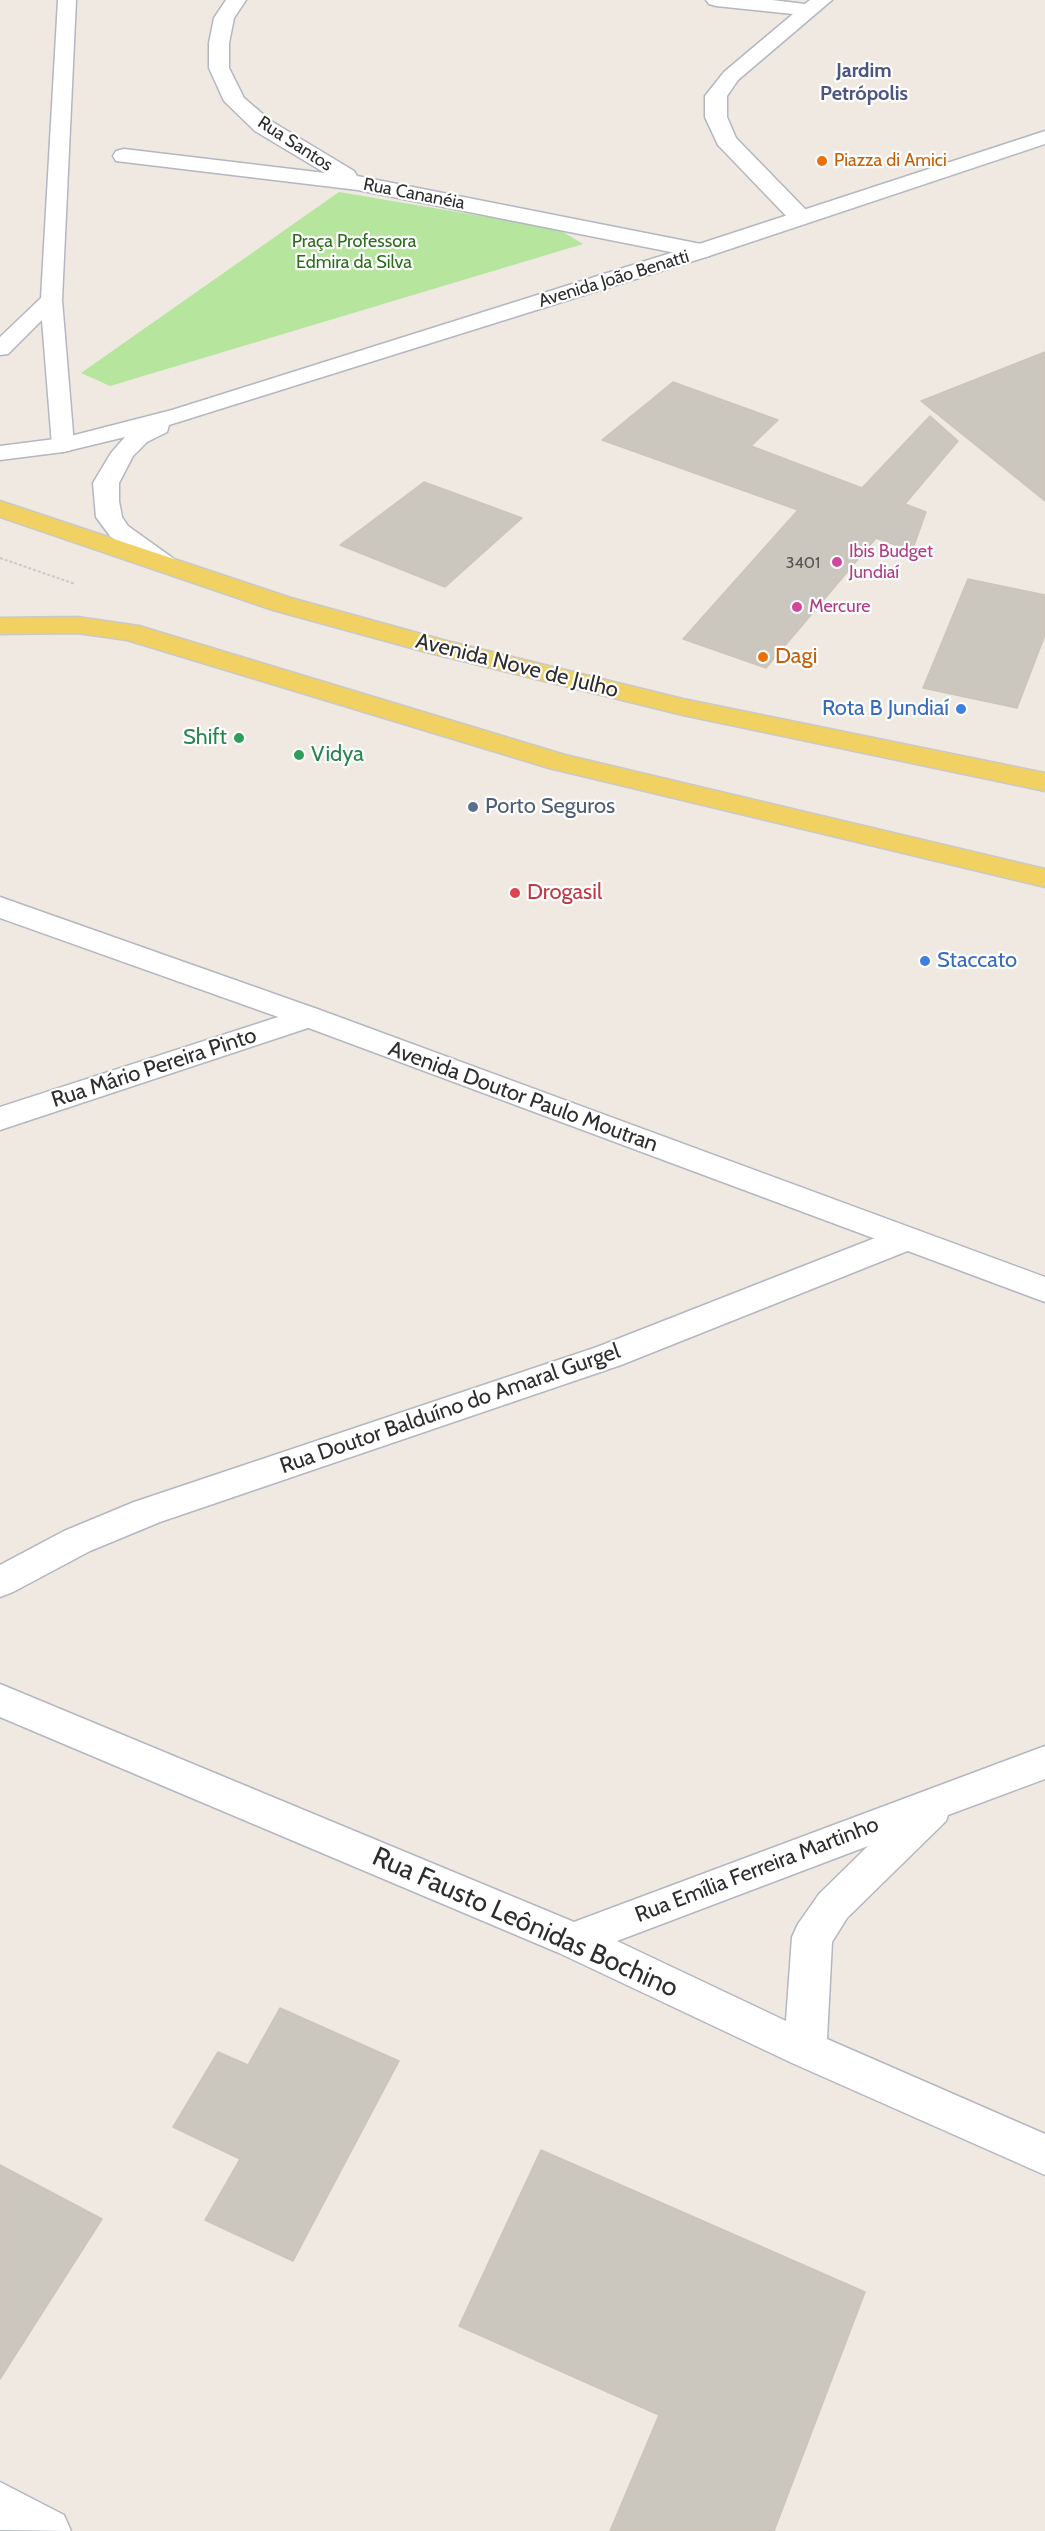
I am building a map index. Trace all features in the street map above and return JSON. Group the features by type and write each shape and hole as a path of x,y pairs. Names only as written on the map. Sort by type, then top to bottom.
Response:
{"main road":[{"name":"Avenida Nove de Julho","path":"0,509 282,604 435,646 683,707 1045,782"},
{"path":"0,626 77,625 130,632 559,762 1045,878"}],"street":[{"name":"Rua Santos","path":"236,0 224,18 219,43 219,68 235,101 262,126 357,183"},
{"path":"716,0 816,5"},
{"path":"800,217 726,140 716,117 716,96 731,76 816,5"},
{"name":"Avenida João Benatti","path":"0,453 63,445 181,415 701,251 1045,137"},
{"name":"Rua Cananéia","path":"124,156 357,183 701,251"},
{"name":"Avenida João Benatti","path":"165,564 119,531 109,517 106,483 123,453 138,437 181,415"},
{"name":"Avenida Doutor Paulo Moutran","path":"0,907 309,1017 1045,1290"},
{"name":"Rua Mário Pereira Pinto","path":"0,1119 309,1017"},
{"name":"Rua Doutor Balduíno do Amaral Gurgel","path":"0,1582 77,1541 147,1512 609,1356 903,1239"},
{"name":"Rua Fausto Leônidas Bochino","path":"0,1700 573,1940 806,2050 1045,2155"},
{"name":"Rua Emília Ferreira Martinho","path":"573,1940 1045,1762"},
{"name":"Rua Emília Ferreira Martinho","path":"806,2050 812,1937 833,1906 942,1800"},
{"path":"0,2505 48,2531"}],"lane":[{"path":"63,445 51,300 67,0"},
{"path":"0,349 51,300"}],"green space":[{"name":"Praça Professora Edmira da Silva","path":"339,192 558,229 583,244 110,386 81,373"}],"building":[{"path":"1045,352 1045,501 921,401"},
{"path":"673,382 778,420 751,446 862,488 930,416 958,441 905,504 926,512 912,551 876,538 766,668 683,639 798,510 602,440"},
{"path":"424,482 522,518 445,587 340,545"},
{"path":"968,579 1045,595 1045,635 1017,708 923,688"},
{"path":"280,2008 399,2061 293,2261 205,2220 240,2159 173,2127 218,2052 248,2065"},
{"path":"541,2150 865,2292 774,2531 610,2531 659,2415 459,2326"},
{"path":"0,2165 102,2219 0,2379"}],"place":[{"name":"Piazza di Amici","path":"822,161"},
{"name":"Ibis Budget Jundiaí","path":"837,562"},
{"name":"Mercure","path":"797,607"},
{"name":"Dagi","path":"763,657"},
{"name":"Rota B Jundiaí","path":"961,709"},
{"name":"Shift","path":"239,738"},
{"name":"Vidya","path":"299,755"},
{"name":"Porto Seguros","path":"473,807"},
{"name":"Drogasil","path":"515,893"},
{"name":"Staccato","path":"925,961"}],"district":[{"name":"Jardim Petrópolis","path":"864,82"}]}
